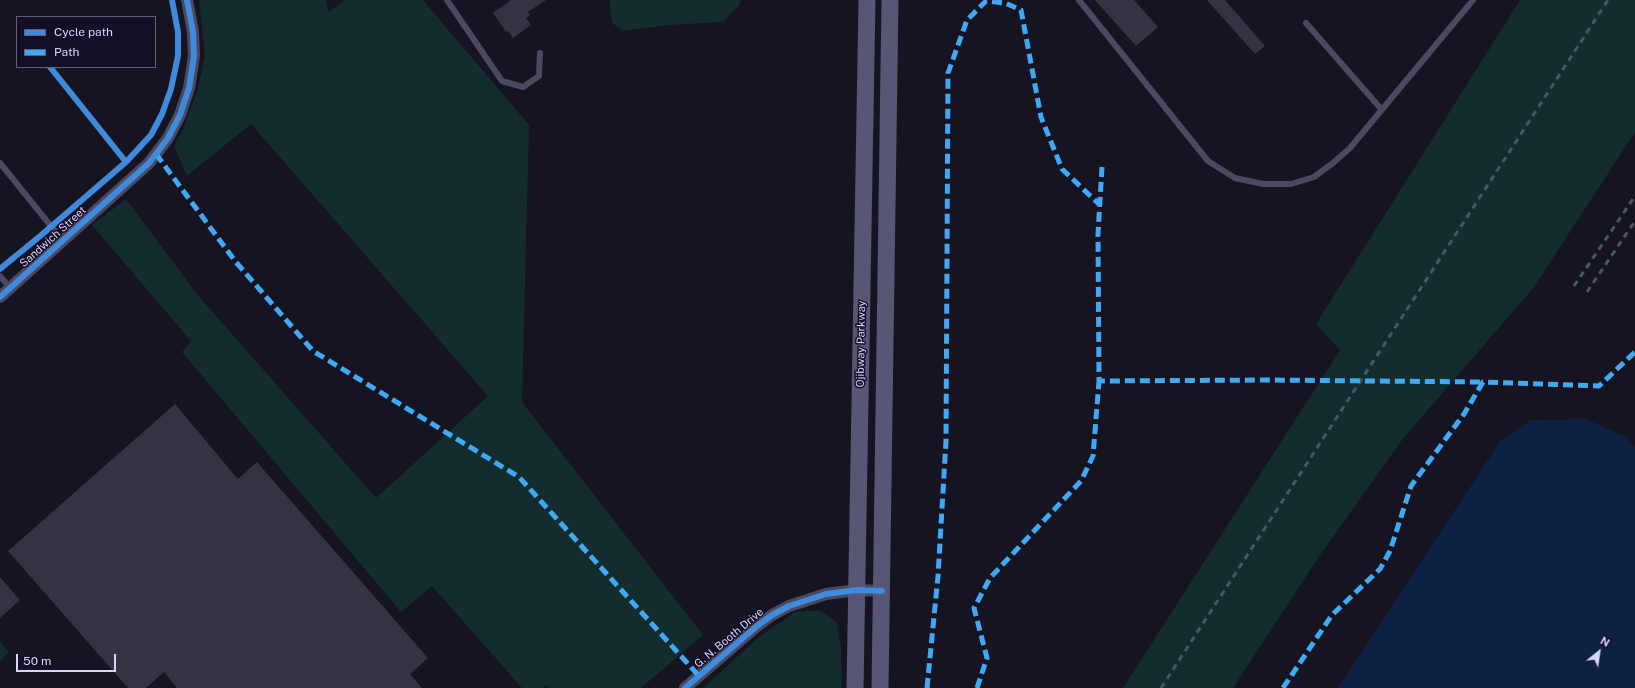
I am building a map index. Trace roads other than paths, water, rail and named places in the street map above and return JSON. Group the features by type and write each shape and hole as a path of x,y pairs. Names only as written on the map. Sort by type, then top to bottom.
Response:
{"main road":[{"name":"Ojibway Parkway","path":"855,688 867,0"},
{"path":"880,688 890,0"}],"street":[{"name":"Sandwich Street","path":"0,297 149,163 168,138 180,115 189,88 194,56 194,32 187,0"},
{"name":"G. N. Booth Drive","path":"685,688 772,614 820,595 857,590 882,591"}],"lane":[{"path":"447,0 502,81 523,87 540,76 540,53"},
{"path":"1079,0 1208,161 1235,178 1263,184 1291,184 1314,177 1333,163 1350,148 1473,0"},
{"path":"1306,23 1382,110"},
{"path":"0,163 63,241"},
{"path":"0,276 10,288"}],"water":[{"path":"1586,419 1625,437 1635,447 1635,688 1338,688 1501,440 1531,420"}],"railway":[{"path":"1161,688 1608,0"},
{"path":"1574,286 1635,196"},
{"path":"1587,292 1635,221"}]}
